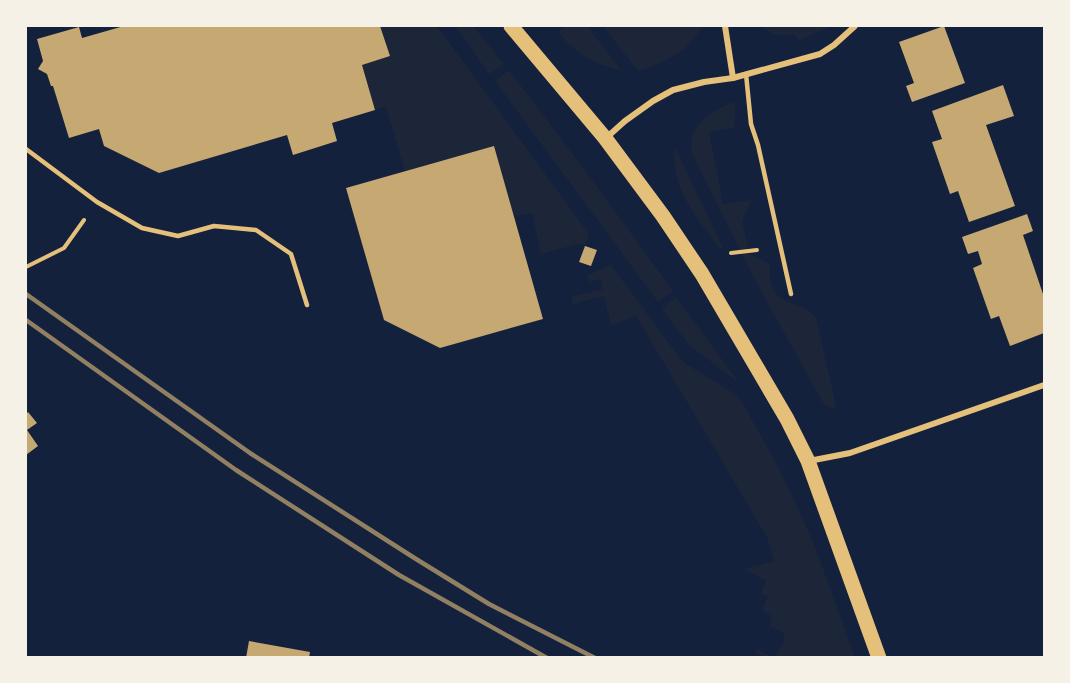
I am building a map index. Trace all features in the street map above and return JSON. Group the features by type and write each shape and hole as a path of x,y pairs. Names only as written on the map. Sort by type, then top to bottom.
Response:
{"main road":[{"path":"511,26 606,138 702,274 787,419 808,461 879,657"}],"street":[{"path":"725,26 733,78"},
{"path":"606,138 625,121 673,90 733,78 820,54 855,26"},
{"path":"808,461 850,453 1044,385"}],"lane":[{"path":"746,74 752,124 791,294"},
{"path":"26,149 97,202 142,228 178,236 214,226 256,230 291,254 307,305"}],"path":[{"path":"26,267 64,248 97,202"}],"shaded area":[{"path":"380,26 437,26 589,234 585,246 578,244 541,254 532,213 514,216 494,146 405,171 386,107 375,110 362,65 390,56"},
{"path":"456,26 473,26 504,64 489,74"},
{"path":"566,26 587,26 621,70 602,65 579,52 558,32"},
{"path":"603,26 702,26 691,42 675,55 638,71"},
{"path":"831,26 799,41 794,34 774,34 763,27"},
{"path":"509,70 673,291 658,302 495,81"},
{"path":"735,102 733,128 709,132 723,204 752,200 742,221 749,253 770,264 770,279 773,289 779,296 802,307 816,318 836,406 834,409 822,401 754,278 692,154 691,144 697,127 709,115"},
{"path":"675,147 722,246 721,250 681,190 677,177"},
{"path":"611,265 683,362 735,394 743,404 779,468 814,544 855,657 765,658 755,653 756,649 772,657 776,656 785,639 783,633 769,626 772,619 762,610 768,597 761,593 766,581 744,569 774,561 767,537 636,316 611,325 604,296 573,304 571,297 603,289 601,279 589,282 587,275"},
{"path":"676,297 739,383 689,345 662,309"}],"building":[{"path":"124,26 380,26 390,56 362,65 375,110 332,123 337,141 293,155 287,135 159,173 104,146 99,129 69,138 53,86 47,74 38,69 43,61 37,39 79,27 82,38"},
{"path":"944,26 965,83 912,102 906,86 914,83 899,42"},
{"path":"1003,85 1014,116 986,125 1015,206 969,222 958,191 950,194 932,142 942,139 932,111"},
{"path":"494,146 543,319 440,348 384,320 346,188"},
{"path":"1027,214 1033,231 1023,235 1044,297 1044,333 1010,346 999,316 991,319 973,268 982,264 978,251 968,254 962,237"},
{"path":"585,246 597,250 591,266 579,262"},
{"path":"28,412 37,423 27,430 38,446 26,455 26,414"},
{"path":"249,641 310,652 309,658 246,658"}],"railway":[{"path":"26,294 250,453 489,604 595,658"},
{"path":"26,320 236,470 399,575 547,658"}]}
